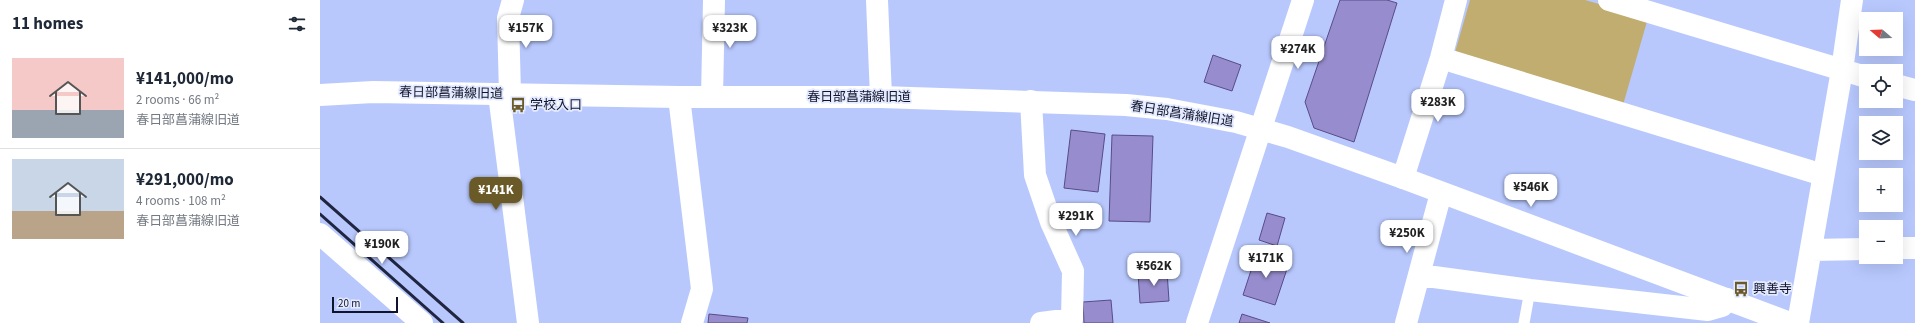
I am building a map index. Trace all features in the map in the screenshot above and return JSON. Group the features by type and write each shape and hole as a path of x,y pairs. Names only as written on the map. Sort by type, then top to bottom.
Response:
{"street":[{"path":"513,0 508,18 504,94 528,323"},
{"path":"712,97 714,0"},
{"path":"877,0 881,97"},
{"path":"1197,323 1303,0"},
{"path":"1403,178 1441,58 1456,0"},
{"path":"1609,0 1859,75"},
{"path":"1798,323 1842,70 1852,0"},
{"path":"1441,58 1824,174"},
{"path":"1903,87 1915,90"},
{"name":"春日部菖蒲線旧道","path":"320,95 373,92 679,97 881,97 1031,101 1126,105 1167,109 1214,117 1261,128 1403,178 1727,299 1766,319 1790,323"},
{"path":"679,97 702,289 692,323"},
{"path":"1031,101 1035,175 1051,222 1073,271 1072,321 1041,323"},
{"path":"1406,323 1441,193"},
{"path":"320,234 422,323"},
{"path":"1903,248 1915,248"},
{"path":"1811,250 1859,249"},
{"path":"1419,275 1530,290 1708,310 1722,306 1727,299"}],"lane":[{"path":"1524,323 1530,290"}],"shaded area":[{"path":"1470,0 1585,0 1648,18 1623,105 1454,56"}],"building":[{"path":"1340,0 1387,0 1397,3 1354,142 1314,128 1305,102"},
{"path":"1213,55 1241,65 1232,91 1204,82"},
{"path":"1071,130 1105,134 1098,192 1064,188"},
{"path":"1112,135 1153,136 1150,222 1109,221"},
{"path":"1267,213 1285,218 1277,246 1259,240"},
{"path":"1257,252 1289,263 1275,305 1243,295"},
{"path":"1167,271 1169,301 1140,303 1138,273"},
{"path":"1111,300 1113,323 1084,323 1083,302"},
{"path":"709,314 748,318 747,323 708,323"},
{"path":"1242,314 1270,323 1239,323"}],"railway":[{"path":"320,197 463,323"},
{"path":"320,214 443,323"}],"place":[{"name":"学校入口","path":"518,105"},
{"name":"興善寺","path":"1741,289"}]}
